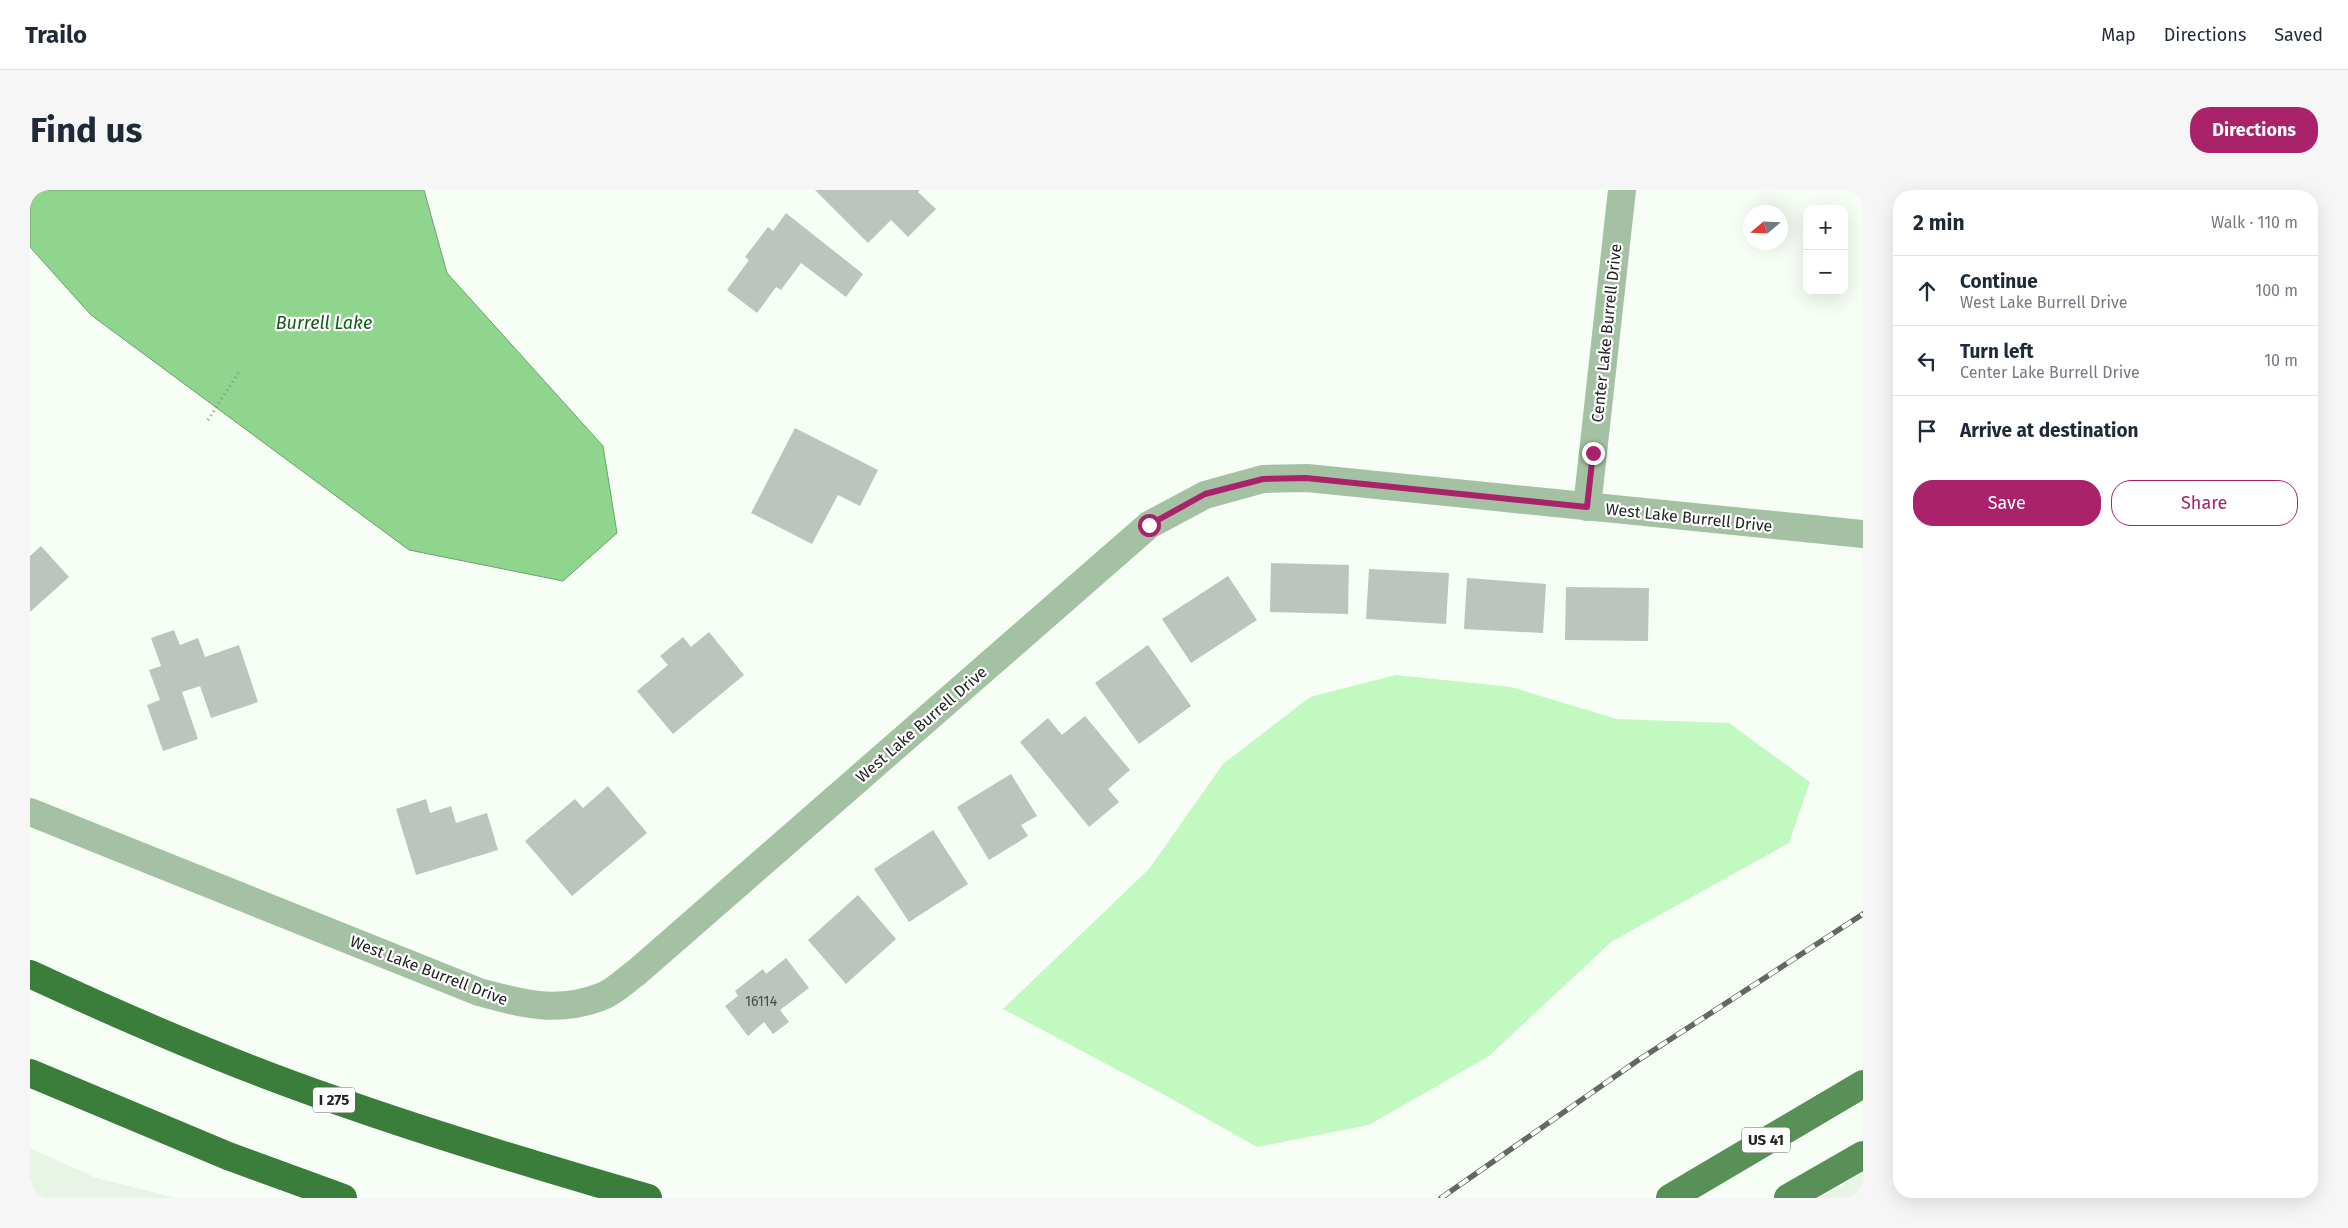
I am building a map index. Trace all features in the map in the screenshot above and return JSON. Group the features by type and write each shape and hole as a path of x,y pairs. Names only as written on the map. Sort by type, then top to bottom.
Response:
{"highway":[{"name":"I 275","path":"30,974 148,1027 336,1101 537,1166 648,1198"},
{"path":"30,1073 228,1156 342,1198"}],"main road":[{"name":"US 41","path":"1670,1198 1863,1084"},
{"path":"1788,1198 1863,1155"}],"street":[{"name":"Center Lake Burrell Drive","path":"1587,507 1622,190"},
{"name":"West Lake Burrell Drive","path":"30,812 479,992 524,1004 567,1006 604,995 637,972 1149,525 1205,494 1263,479 1306,478 1863,534"}],"path":[{"path":"208,420 239,372"}],"shaded area":[{"path":"1396,675 1511,687 1617,719 1729,723 1810,782 1789,843 1611,942 1489,1056 1369,1125 1257,1147 1172,1099 1003,1009 1149,869 1223,764 1310,697"},
{"path":"30,1148 96,1178 176,1198 37,1198 30,1178"},
{"path":"1863,1173 1863,1198 1820,1198"}],"water":[{"name":"Burrell Lake","path":"30,190 424,190 447,273 603,446 617,533 563,581 409,550 91,315 30,247"}],"building":[{"path":"815,190 920,190 918,192 936,209 908,237 891,220 868,243"},
{"path":"786,213 863,274 846,297 801,263 781,290 776,287 757,313 727,290 749,260 745,257 768,227 773,231"},
{"path":"795,428 878,470 860,506 838,495 812,544 751,513"},
{"path":"41,546 69,577 30,612 30,556"},
{"path":"1271,563 1349,565 1348,614 1270,612"},
{"path":"1369,569 1449,573 1446,624 1366,619"},
{"path":"1228,576 1257,620 1191,663 1162,619"},
{"path":"1467,578 1546,584 1543,633 1464,629"},
{"path":"1566,587 1649,588 1648,641 1565,640"},
{"path":"174,630 180,645 198,638 205,657 239,645 258,702 211,718 200,686 182,692 198,739 163,751 147,705 160,700 149,670 161,666 151,638"},
{"path":"709,632 744,675 673,734 637,691 668,665 660,656 683,637 691,647"},
{"path":"1148,645 1191,706 1139,744 1095,683"},
{"path":"1085,716 1130,770 1108,789 1119,802 1089,827 1020,742 1048,718 1062,735"},
{"path":"1011,774 1037,816 1021,825 1028,836 989,860 957,807"},
{"path":"608,786 647,833 572,896 525,841 575,799 583,808"},
{"path":"426,799 430,813 451,806 456,823 487,813 498,850 416,875 396,809"},
{"path":"933,830 968,884 909,922 874,869"},
{"path":"858,895 896,939 846,984 808,940"},
{"path":"786,958 809,988 780,1010 789,1022 773,1034 764,1022 748,1036 725,1006 738,996 735,991 763,969 766,974"}],"railway":[{"path":"1441,1198 1637,1061 1863,914"}],"route":[{"path":"1149,525 1205,494 1263,479 1306,478 1587,507 1593,453"}]}
